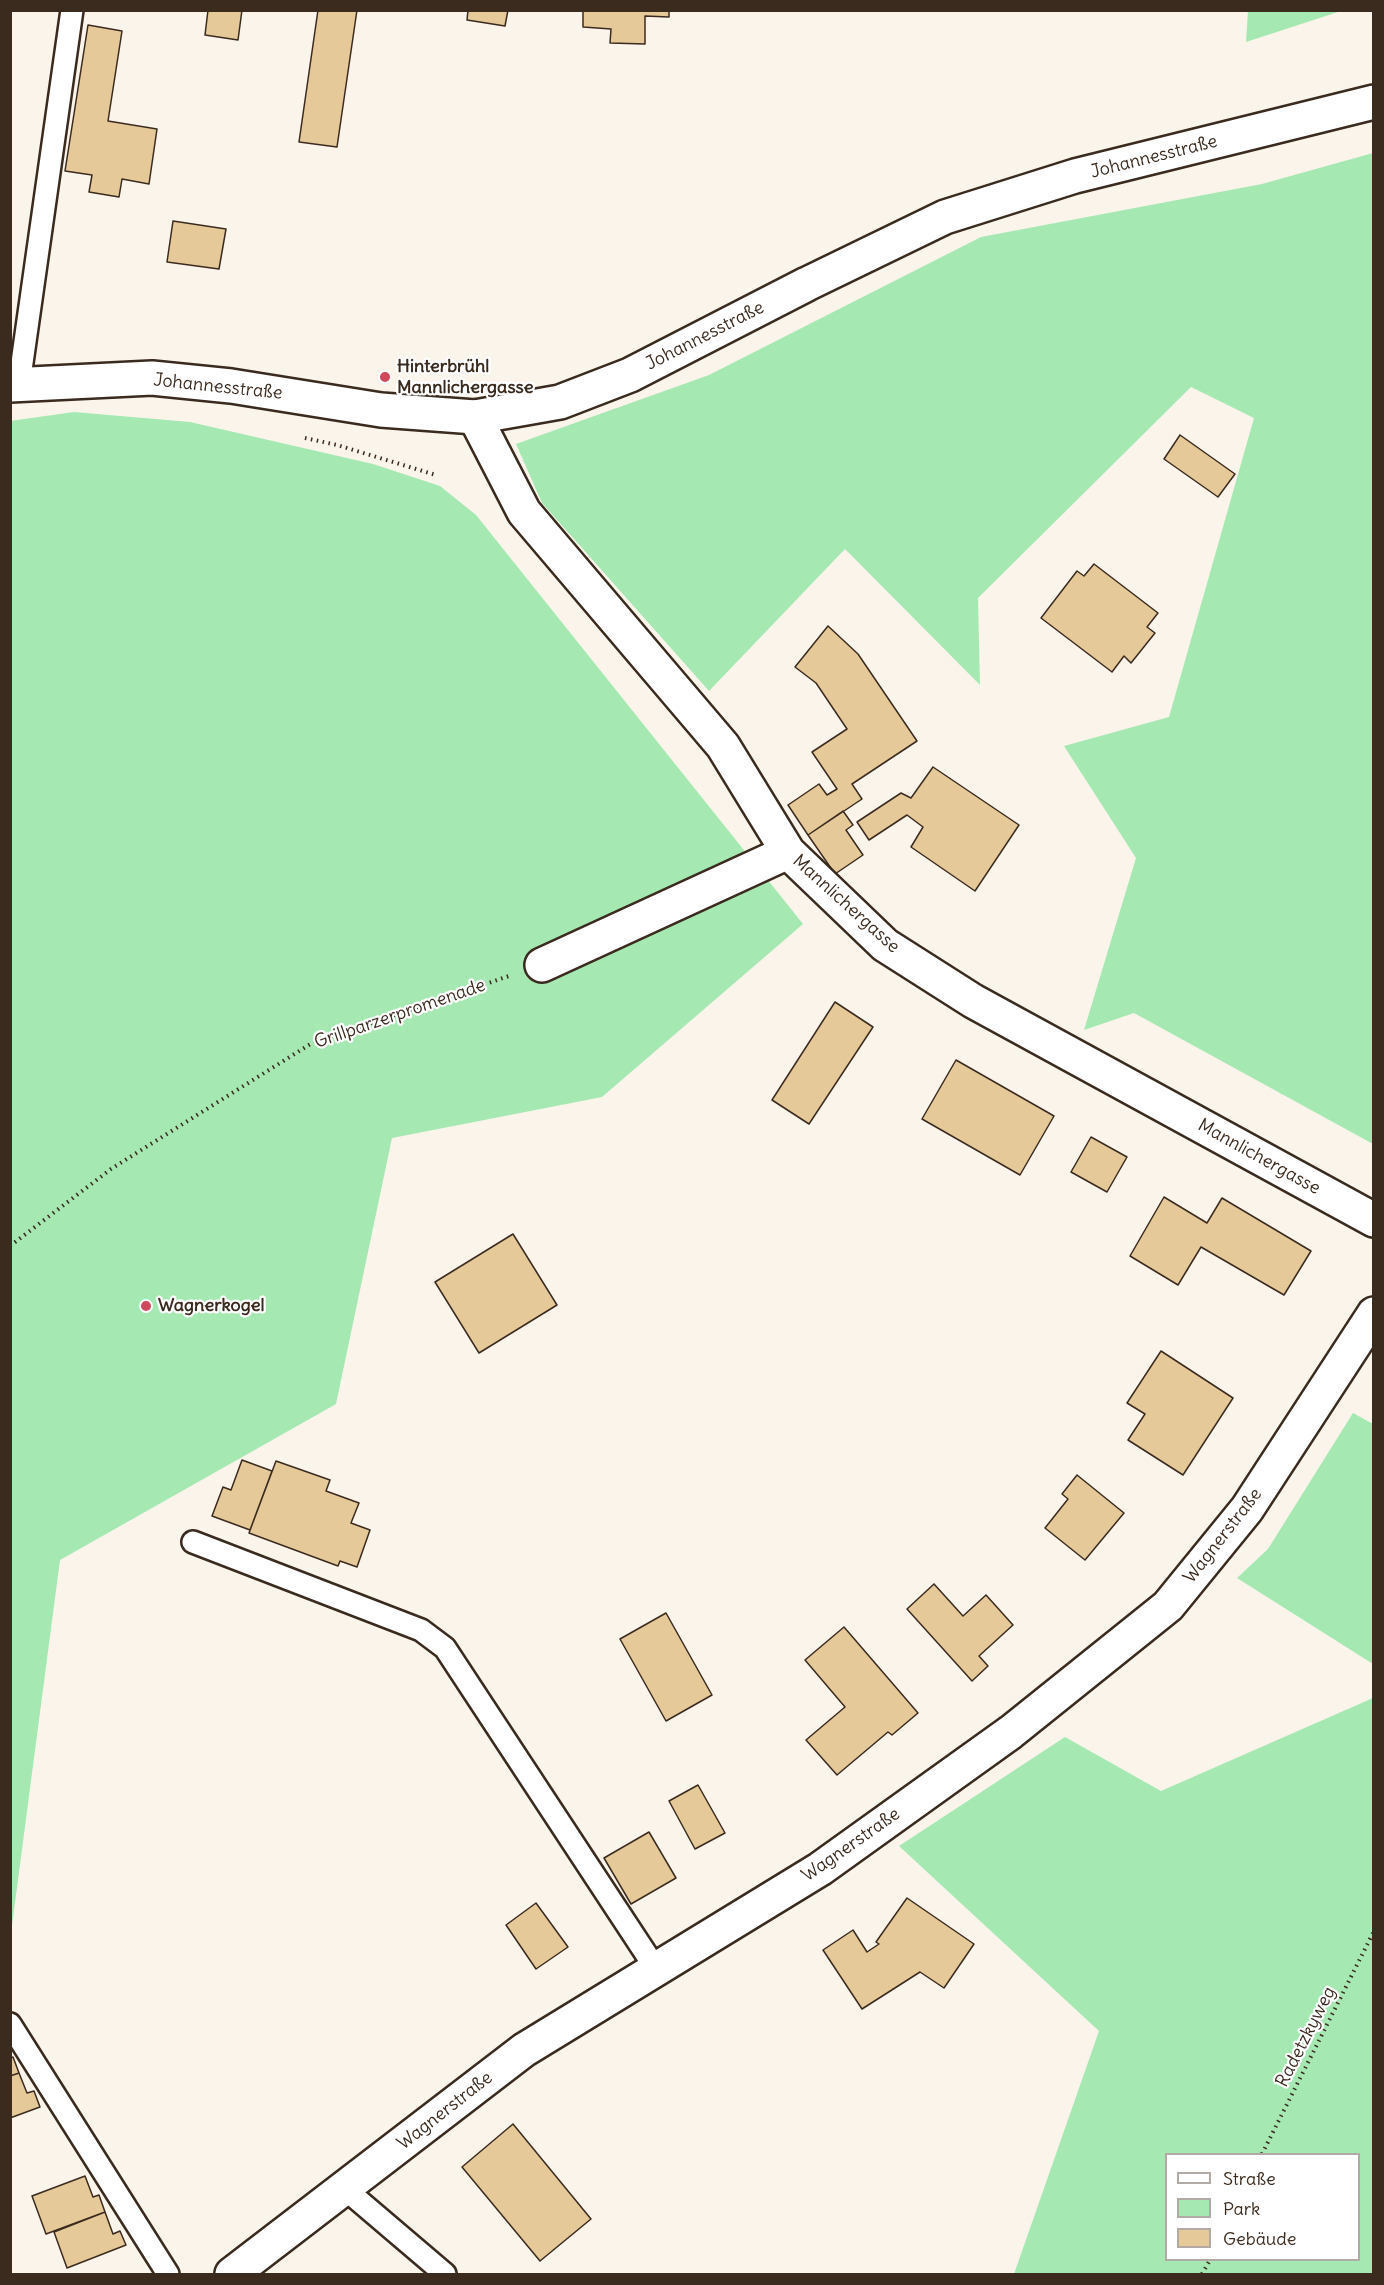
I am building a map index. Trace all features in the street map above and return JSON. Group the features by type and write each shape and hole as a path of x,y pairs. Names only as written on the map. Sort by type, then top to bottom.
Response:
{"street":[{"name":"Johannesstraße","path":"15,384 152,378 231,386 381,410 475,417 560,402 630,375 807,284 945,217 1075,176 1374,102"},
{"name":"Mannlichergasse","path":"475,417 524,512 723,746 788,852 885,945 973,1001 1374,1220"},
{"path":"542,965 788,852"},
{"name":"Wagnerstraße","path":"232,2274 524,2050 820,1869 1011,1732 1168,1606 1247,1509 1374,1314"}],"lane":[{"path":"15,384 72,10"},
{"path":"193,1542 421,1630 445,1648 656,1970"},
{"path":"10,2024 168,2274"},
{"path":"344,2188 445,2274"}],"path":[{"path":"304,438 436,475"},
{"name":"Grillparzerpromenade","path":"10,1246 111,1169 312,1043 542,965"},
{"name":"Radetzkyweg","path":"1263,2153 1374,1931"}],"green space":[{"path":"1248,10 1341,11 1246,42"},
{"path":"1374,153 1373,1144 1134,1013 1084,1030 1136,858 1064,746 1169,717 1254,418 1191,387 978,598 980,685 845,549 709,691 542,503 516,444 709,375 981,237 1262,184"},
{"path":"74,412 190,422 373,464 440,486 476,515 803,924 602,1097 392,1138 336,1404 60,1560 11,1933 10,421"},
{"path":"1353,1413 1373,1424 1373,1664 1237,1578 1268,1549"},
{"path":"1373,1698 1373,2274 1014,2274 1099,2031 899,1846 1065,1737 1161,1791"}],"building":[{"path":"208,10 242,10 238,40 205,35"},
{"path":"318,10 357,10 337,147 299,142"},
{"path":"468,10 508,10 505,26 467,20"},
{"path":"583,10 669,10 669,17 645,16 645,44 610,43 611,29 583,27"},
{"path":"88,25 122,31 108,121 157,129 149,184 122,179 119,197 89,192 92,175 65,171"},
{"path":"173,221 226,229 219,269 167,262"},
{"path":"1180,435 1235,474 1218,497 1164,459"},
{"path":"1094,564 1158,613 1147,627 1155,633 1131,663 1124,656 1112,672 1041,618 1077,571 1084,576"},
{"path":"828,626 858,654 917,741 852,784 862,799 808,835 788,805 819,784 827,795 837,789 812,752 847,729 816,683 795,667"},
{"path":"933,767 1019,825 975,891 911,847 923,827 907,815 869,840 857,822 901,793 911,798"},
{"path":"843,811 853,825 846,830 863,855 835,874 808,835"},
{"path":"835,1002 873,1027 809,1124 772,1100"},
{"path":"956,1060 1054,1116 1020,1175 922,1119"},
{"path":"1091,1137 1127,1157 1107,1192 1071,1172"},
{"path":"1164,1197 1207,1223 1222,1198 1311,1251 1284,1295 1201,1247 1178,1285 1130,1256"},
{"path":"513,1234 557,1305 479,1353 435,1282"},
{"path":"1161,1351 1233,1398 1183,1475 1128,1440 1145,1414 1127,1403"},
{"path":"242,1460 272,1471 250,1530 212,1516 223,1487 231,1490"},
{"path":"276,1461 330,1480 326,1491 359,1503 351,1523 370,1530 357,1567 340,1561 338,1566 249,1533"},
{"path":"1077,1475 1124,1513 1085,1560 1045,1528 1068,1499 1062,1494"},
{"path":"934,1584 963,1616 986,1595 1013,1625 979,1656 988,1666 972,1681 907,1609"},
{"path":"666,1613 712,1695 666,1721 620,1639"},
{"path":"844,1627 918,1713 892,1735 888,1732 837,1775 806,1740 845,1707 805,1660"},
{"path":"698,1785 725,1833 695,1849 669,1801"},
{"path":"649,1832 676,1878 631,1904 604,1858"},
{"path":"907,1898 974,1944 944,1988 920,1972 862,2009 823,1950 853,1930 867,1952 879,1944 876,1942"},
{"path":"536,1903 568,1947 536,1969 506,1925"},
{"path":"13,2057 19,2073 10,2076 10,2058"},
{"path":"19,2073 27,2093 34,2091 40,2107 10,2118 10,2076"},
{"path":"513,2124 591,2219 540,2261 462,2167"},
{"path":"85,2176 93,2197 99,2195 105,2212 46,2234 32,2196"},
{"path":"105,2212 113,2234 120,2231 126,2245 67,2268 54,2232"}],"place":[{"name":"Hinterbrühl Mannlichergasse","path":"385,377"},
{"name":"Wagnerkogel","path":"146,1306"}]}
